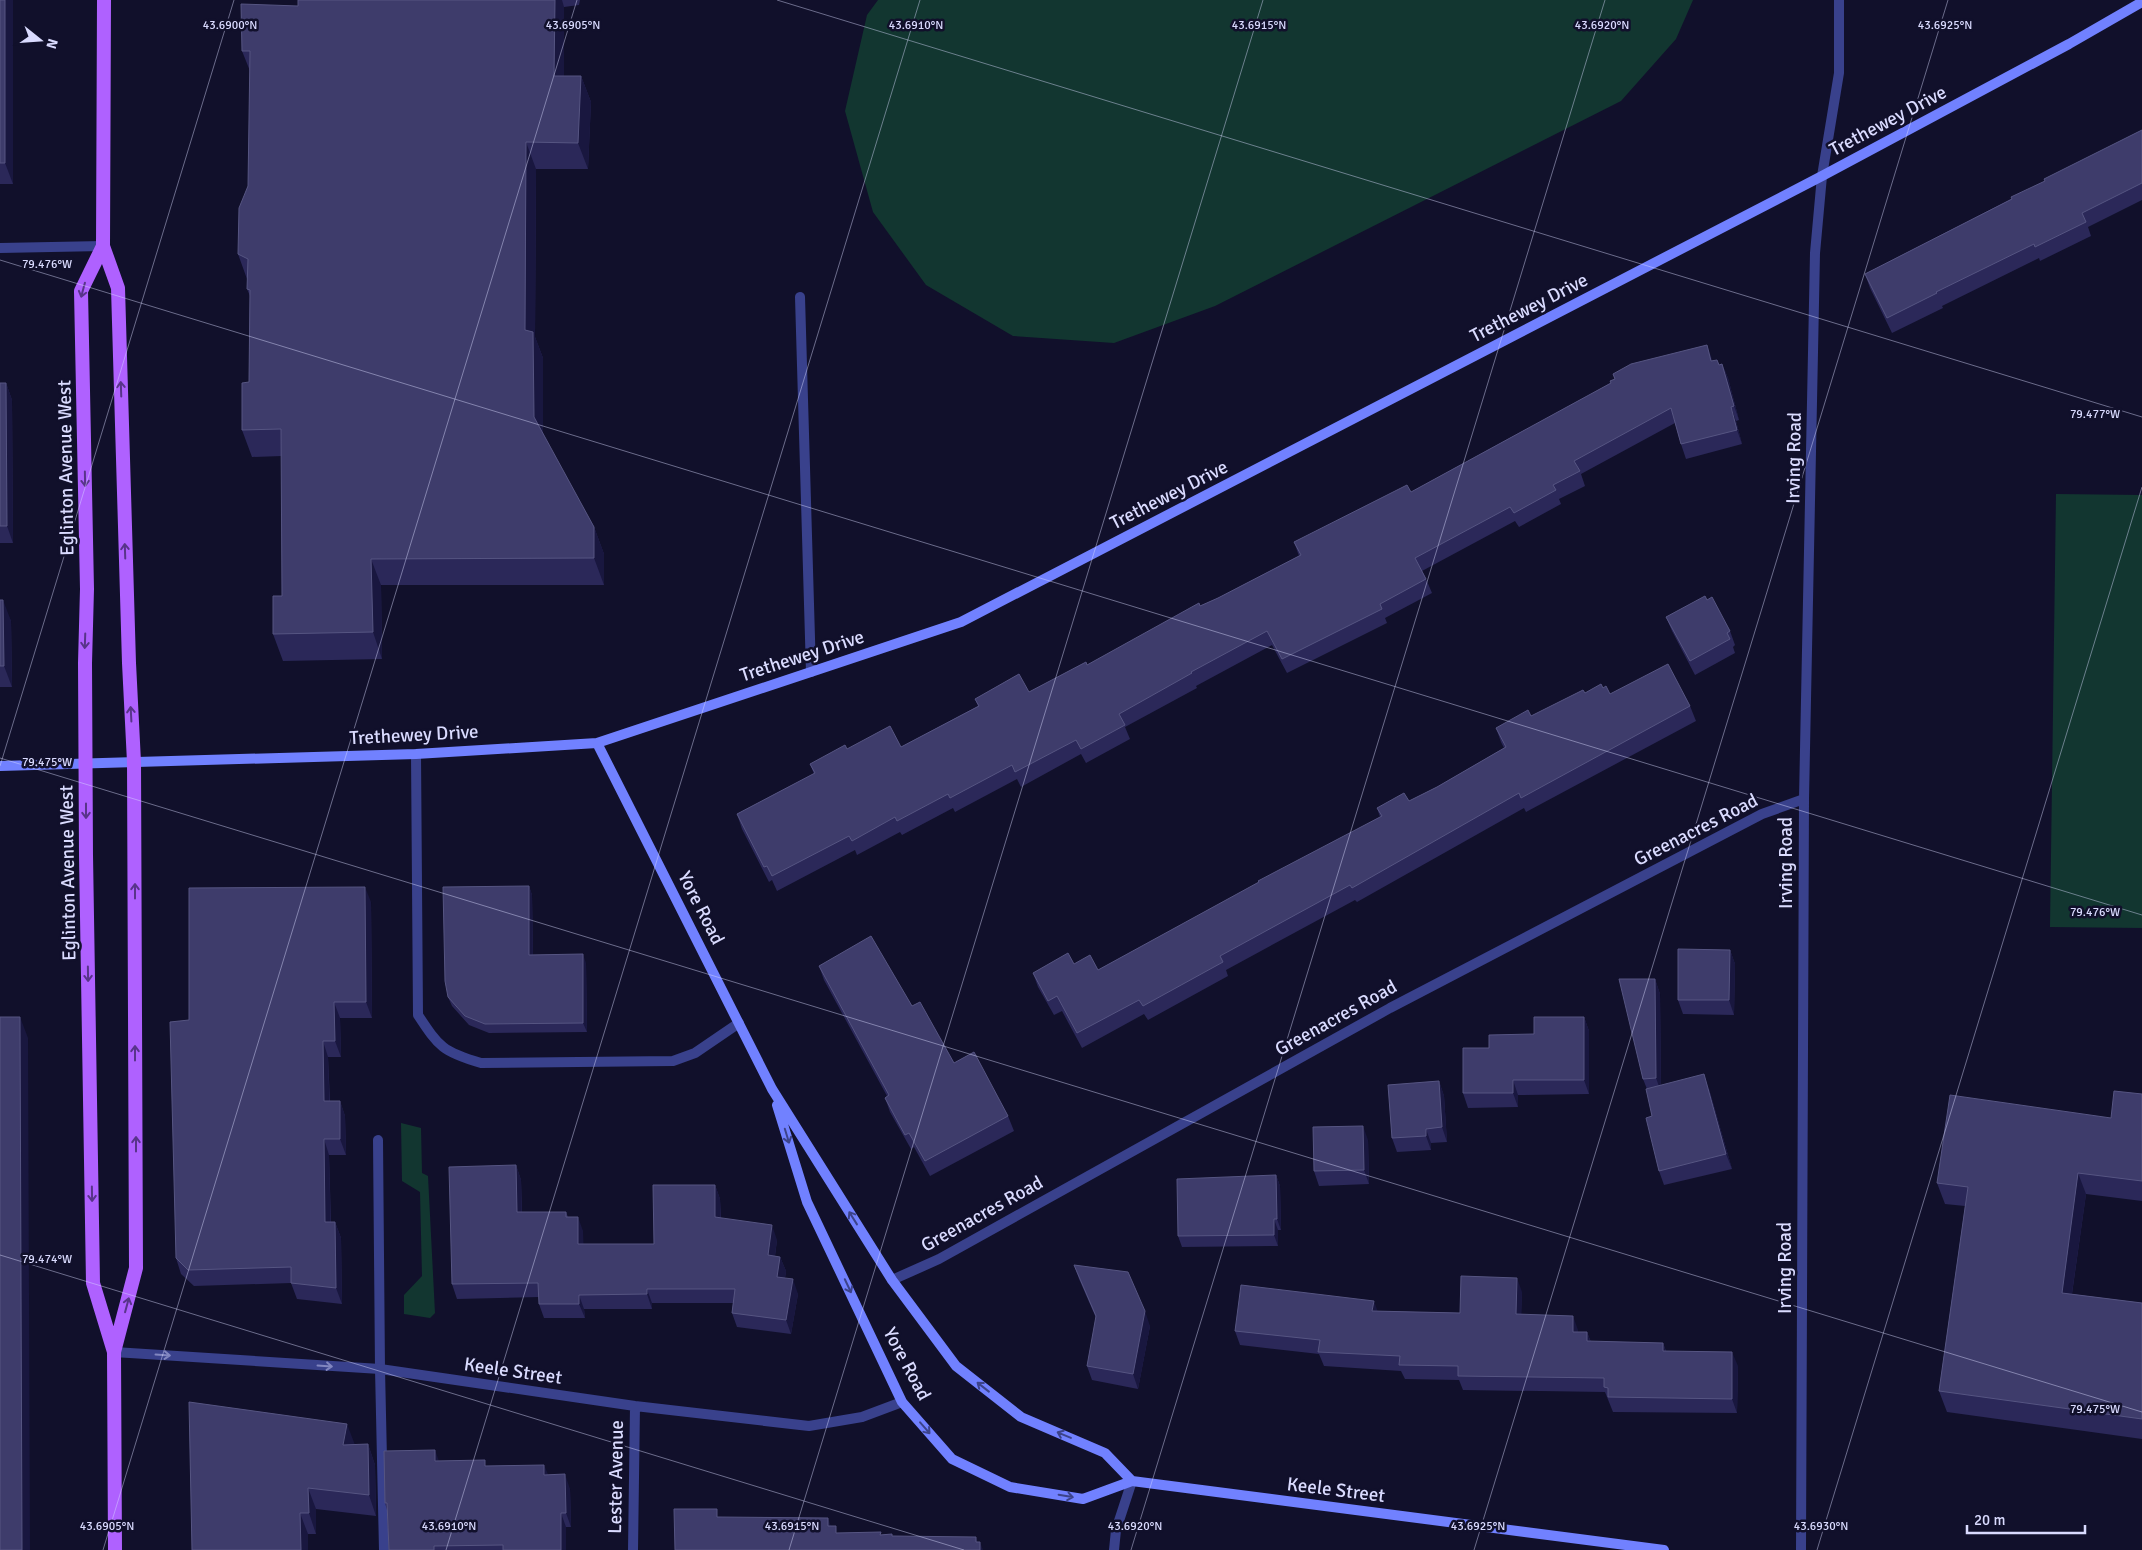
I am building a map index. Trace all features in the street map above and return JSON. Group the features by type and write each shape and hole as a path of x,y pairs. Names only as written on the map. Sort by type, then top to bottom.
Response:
{"main road":[{"name":"Eglinton Avenue West","path":"104,0 103,246 118,288 129,663 134,762 136,1268 114,1352 115,1550"},
{"name":"Trethewey Drive","path":"134,762 416,754 597,743 961,622 1822,176 2068,44 2142,2"},
{"name":"Eglinton Avenue West","path":"103,246 81,291 87,589 85,663 93,1283 114,1352"},
{"name":"Yore Road","path":"597,743 772,1089 892,1280 956,1366 1021,1417 1105,1453 1132,1481 1083,1499 1010,1487 952,1458 902,1402 808,1202 772,1089"},
{"path":"0,766 134,762"},
{"name":"Keele Street","path":"1132,1481 1632,1548 1664,1550"}],"street":[{"name":"Irving Road","path":"1801,1550 1804,799 1815,253 1822,176 1839,73 1838,0"},
{"path":"0,248 103,246"},
{"path":"800,297 811,672"},
{"path":"416,754 418,1015 436,1043 458,1056 481,1063 673,1061 695,1053 739,1023"},
{"name":"Greenacres Road","path":"892,1280 939,1259 1390,1008 1762,814 1804,799"},
{"path":"378,1140 384,1550"},
{"name":"Keele Street","path":"114,1352 380,1369 635,1406 809,1426 862,1417 902,1402"},
{"name":"Lester Avenue","path":"633,1550 635,1406"},
{"path":"1114,1550 1116,1530 1132,1481"}],"green space":[{"path":"878,0 1693,0 1676,39 1621,101 1215,306 1114,343 1013,336 926,285 873,212 845,111 867,15"},
{"path":"2056,494 2142,495 2142,928 2050,927"},
{"path":"401,1123 421,1128 422,1173 428,1176 435,1313 430,1318 404,1314 404,1295 422,1276 420,1192 402,1181"}],"building":[{"path":"0,0 5,0 5,163 0,163"},
{"path":"298,0 555,0 554,76 581,76 578,143 526,142 525,330 533,332 534,417 594,527 594,558 371,559 373,632 273,634 273,596 282,596 281,429 242,430 242,383 249,382 250,290 247,289 248,259 238,254 239,208 248,186 250,51 242,51 241,4 298,6"},
{"path":"2142,130 2142,183 2082,213 2086,222 2035,247 2034,244 1887,318 1865,274 2012,199 2011,197 2045,181 2044,179"},
{"path":"1707,345 1711,361 1717,360 1719,365 1722,364 1734,406 1731,407 1737,430 1681,444 1671,408 1574,461 1580,471 1553,485 1556,490 1514,513 1510,507 1415,558 1426,579 1380,604 1382,609 1282,659 1267,631 1119,714 1125,725 1081,749 1076,740 1015,772 1012,765 950,798 948,794 897,821 895,817 852,841 849,836 772,876 767,866 764,867 737,814 815,773 810,764 845,745 847,749 890,726 901,747 979,706 975,699 1019,674 1029,692 1086,662 1087,665 1199,603 1200,606 1218,598 1301,555 1294,542 1407,485 1411,492 1611,383 1610,381 1615,379 1613,374 1631,364"},
{"path":"0,383 6,383 7,526 0,526"},
{"path":"1705,596 1707,600 1712,597 1730,631 1727,633 1730,639 1690,661 1666,617"},
{"path":"0,600 3,600 4,666 0,666"},
{"path":"1668,664 1690,706 1521,798 1519,793 1352,888 1350,885 1220,956 1223,962 1143,1006 1139,1000 1077,1033 1057,996 1048,1001 1033,973 1068,953 1074,964 1090,955 1098,970 1258,881 1382,816 1377,808 1404,793 1409,801 1506,747 1496,728 1528,710 1531,716 1583,690 1585,693 1601,684 1603,688 1606,686 1610,694"},
{"path":"529,886 529,955 583,954 583,1023 485,1024 465,1016 448,997 445,981 443,887"},
{"path":"365,887 366,1002 334,1002 335,1041 323,1041 324,1101 340,1101 340,1139 324,1139 325,1222 335,1222 336,1288 291,1283 291,1267 188,1270 176,1258 170,1022 189,1020 189,888"},
{"path":"871,936 912,1006 920,1002 954,1063 974,1052 1008,1116 925,1161 909,1133 905,1135 885,1098 889,1095 819,966"},
{"path":"1678,949 1730,950 1729,1000 1678,1000"},
{"path":"1619,979 1655,979 1656,1078 1643,1079"},
{"path":"0,1017 20,1017 22,1550 0,1550"},
{"path":"1534,1017 1584,1017 1584,1080 1513,1080 1513,1093 1463,1093 1463,1048 1489,1048 1489,1035 1534,1034"},
{"path":"1704,1074 1726,1154 1659,1171 1646,1118 1652,1116 1646,1089"},
{"path":"1439,1081 1442,1127 1426,1129 1426,1136 1392,1138 1388,1085"},
{"path":"2114,1091 2142,1094 2142,1181 2078,1173 2062,1293 2142,1303 2142,1419 1939,1391 1968,1187 1937,1183 1950,1095 2111,1118"},
{"path":"1363,1126 1364,1170 1314,1171 1313,1127"},
{"path":"516,1165 517,1212 566,1212 566,1217 578,1217 578,1244 654,1244 653,1185 715,1185 715,1217 772,1225 768,1255 780,1257 777,1277 793,1279 786,1320 732,1313 735,1289 647,1289 647,1294 579,1295 579,1304 539,1304 538,1283 452,1284 449,1167"},
{"path":"1276,1175 1277,1219 1274,1219 1274,1235 1178,1236 1177,1179"},
{"path":"1074,1265 1128,1272 1145,1311 1133,1374 1087,1366 1096,1316"},
{"path":"1461,1276 1517,1278 1516,1314 1573,1316 1573,1332 1587,1332 1587,1341 1663,1343 1663,1351 1732,1352 1732,1399 1608,1397 1608,1388 1604,1387 1604,1378 1458,1376 1458,1366 1399,1365 1400,1356 1318,1352 1320,1340 1235,1331 1241,1285 1374,1301 1372,1311 1460,1313"},
{"path":"189,1402 347,1424 343,1445 368,1444 369,1495 308,1488 309,1513 300,1513 301,1550 192,1550"},
{"path":"435,1450 435,1461 485,1460 485,1466 544,1465 544,1475 565,1474 566,1513 561,1513 561,1550 503,1550 503,1545 434,1546 434,1550 389,1550 387,1503 385,1503 384,1451"},
{"path":"674,1509 717,1509 717,1517 828,1518 828,1526 836,1526 836,1533 881,1532 880,1535 892,1534 892,1536 976,1537 976,1542 980,1542 980,1550 675,1550"}]}
